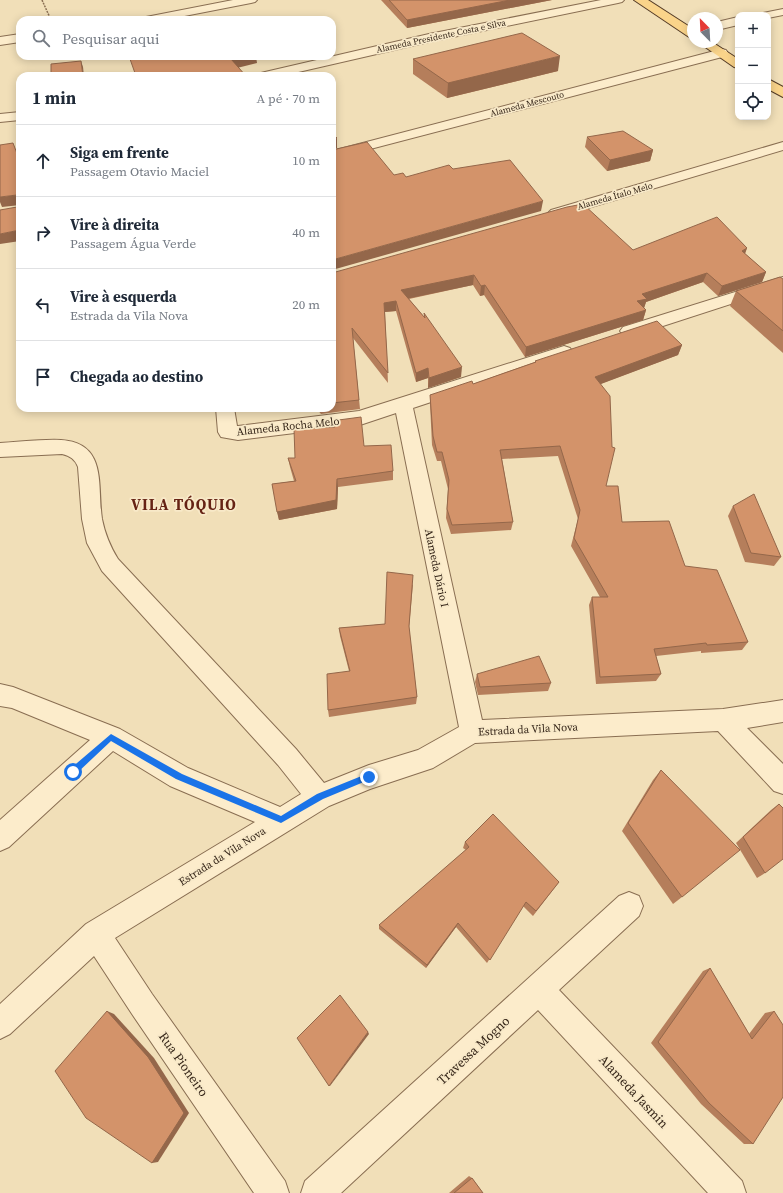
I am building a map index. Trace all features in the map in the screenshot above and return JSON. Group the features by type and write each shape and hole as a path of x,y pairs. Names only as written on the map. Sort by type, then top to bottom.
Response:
{"main road":[{"path":"640,0 687,30"},
{"path":"714,48 735,62"}],"street":[{"path":"167,16 251,0"},
{"name":"Alameda Presidente Costa e Silva","path":"336,60 429,38 618,0"},
{"path":"771,14 783,12"},
{"path":"723,25 735,22"},
{"path":"0,40 16,38"},
{"name":"Alameda Mescouto","path":"336,153 722,53"},
{"name":"Alameda Presidente Costa e Silva","path":"283,72 335,60"},
{"path":"0,118 16,116"},
{"name":"Alameda Ítalo Melo","path":"545,216 783,146"},
{"path":"611,336 783,282"},
{"name":"Alameda Rocha Melo","path":"226,412 228,432 238,433 360,418 582,346"},
{"name":"Alameda Dário I","path":"403,404 472,732"},
{"path":"0,450 62,447 75,450 84,457 88,467 92,519 98,543 110,565 287,757 320,797"},
{"path":"4,702 111,737 179,777 281,820"},
{"name":"Estrada da Vila Nova","path":"0,1024 96,934 320,797 369,777 424,760 472,732 723,720 783,711"},
{"path":"723,720 783,782"},
{"path":"0,838 20,822 111,737"},
{"name":"Travessa Mogno","path":"318,1193 629,906"},
{"name":"Rua Pioneiro","path":"96,934 142,1004 273,1193"},
{"name":"Alameda Jasmin","path":"539,990 730,1193"}],"path":[{"path":"42,0 49,16"}],"building":[{"path":"389,0 510,0 407,20"},
{"path":"522,33 560,56 448,83 413,59"},
{"path":"130,60 232,60 242,72 135,72"},
{"path":"81,61 82,72 51,72 51,64"},
{"path":"623,131 653,150 610,160 587,137"},
{"path":"367,142 394,175 403,173 406,177 449,165 453,169 510,160 543,201 336,259 336,149"},
{"path":"13,143 16,151 16,195 0,197 0,145"},
{"path":"583,204 633,250 717,217 747,248 742,251 766,272 722,286 707,273 642,294 647,299 637,301 646,310 526,347 485,285 481,286 474,275 401,290 425,318 424,313 462,367 429,378 428,368 416,373 396,301 384,303 388,373 352,328 359,400 336,403 336,272 567,207"},
{"path":"16,207 16,231 0,234 0,210"},
{"path":"780,277 783,279 783,331 736,291"},
{"path":"657,321 682,345 595,377 610,396 612,447 615,448 606,486 618,486 622,522 669,521 685,566 717,570 748,642 707,645 706,643 654,649 661,674 600,677 592,597 608,597 574,538 580,510 560,446 500,450 513,522 452,525 447,509 449,480 442,452 437,452 433,436 430,395 472,381 473,384 536,362 535,361"},
{"path":"361,417 364,446 391,445 393,471 337,479 336,500 277,512 272,484 296,481 288,458 295,458 294,429 335,427 331,421"},
{"path":"754,494 781,557 751,553 733,506"},
{"path":"387,572 413,575 409,626 417,697 328,710 327,674 350,671 339,628 385,624"},
{"path":"539,656 551,683 480,687 477,674"},
{"path":"661,770 740,850 682,897 628,823"},
{"path":"779,804 783,808 783,859 765,873 743,837"},
{"path":"493,814 559,882 536,911 526,902 490,960 458,923 427,965 379,925 469,847 465,842"},
{"path":"710,968 752,1039 774,1011 783,1025 783,1097 753,1144 709,1103 658,1042"},
{"path":"340,995 368,1032 329,1086 297,1038"},
{"path":"107,1011 148,1057 184,1113 152,1163 86,1118 55,1071"},
{"path":"472,1178 483,1193 454,1193"}],"district":[{"name":"VILA TÓQUIO","path":"184,505"}],"route":[{"path":"73,772 111,737 179,777 281,820 320,797 369,777"}]}
